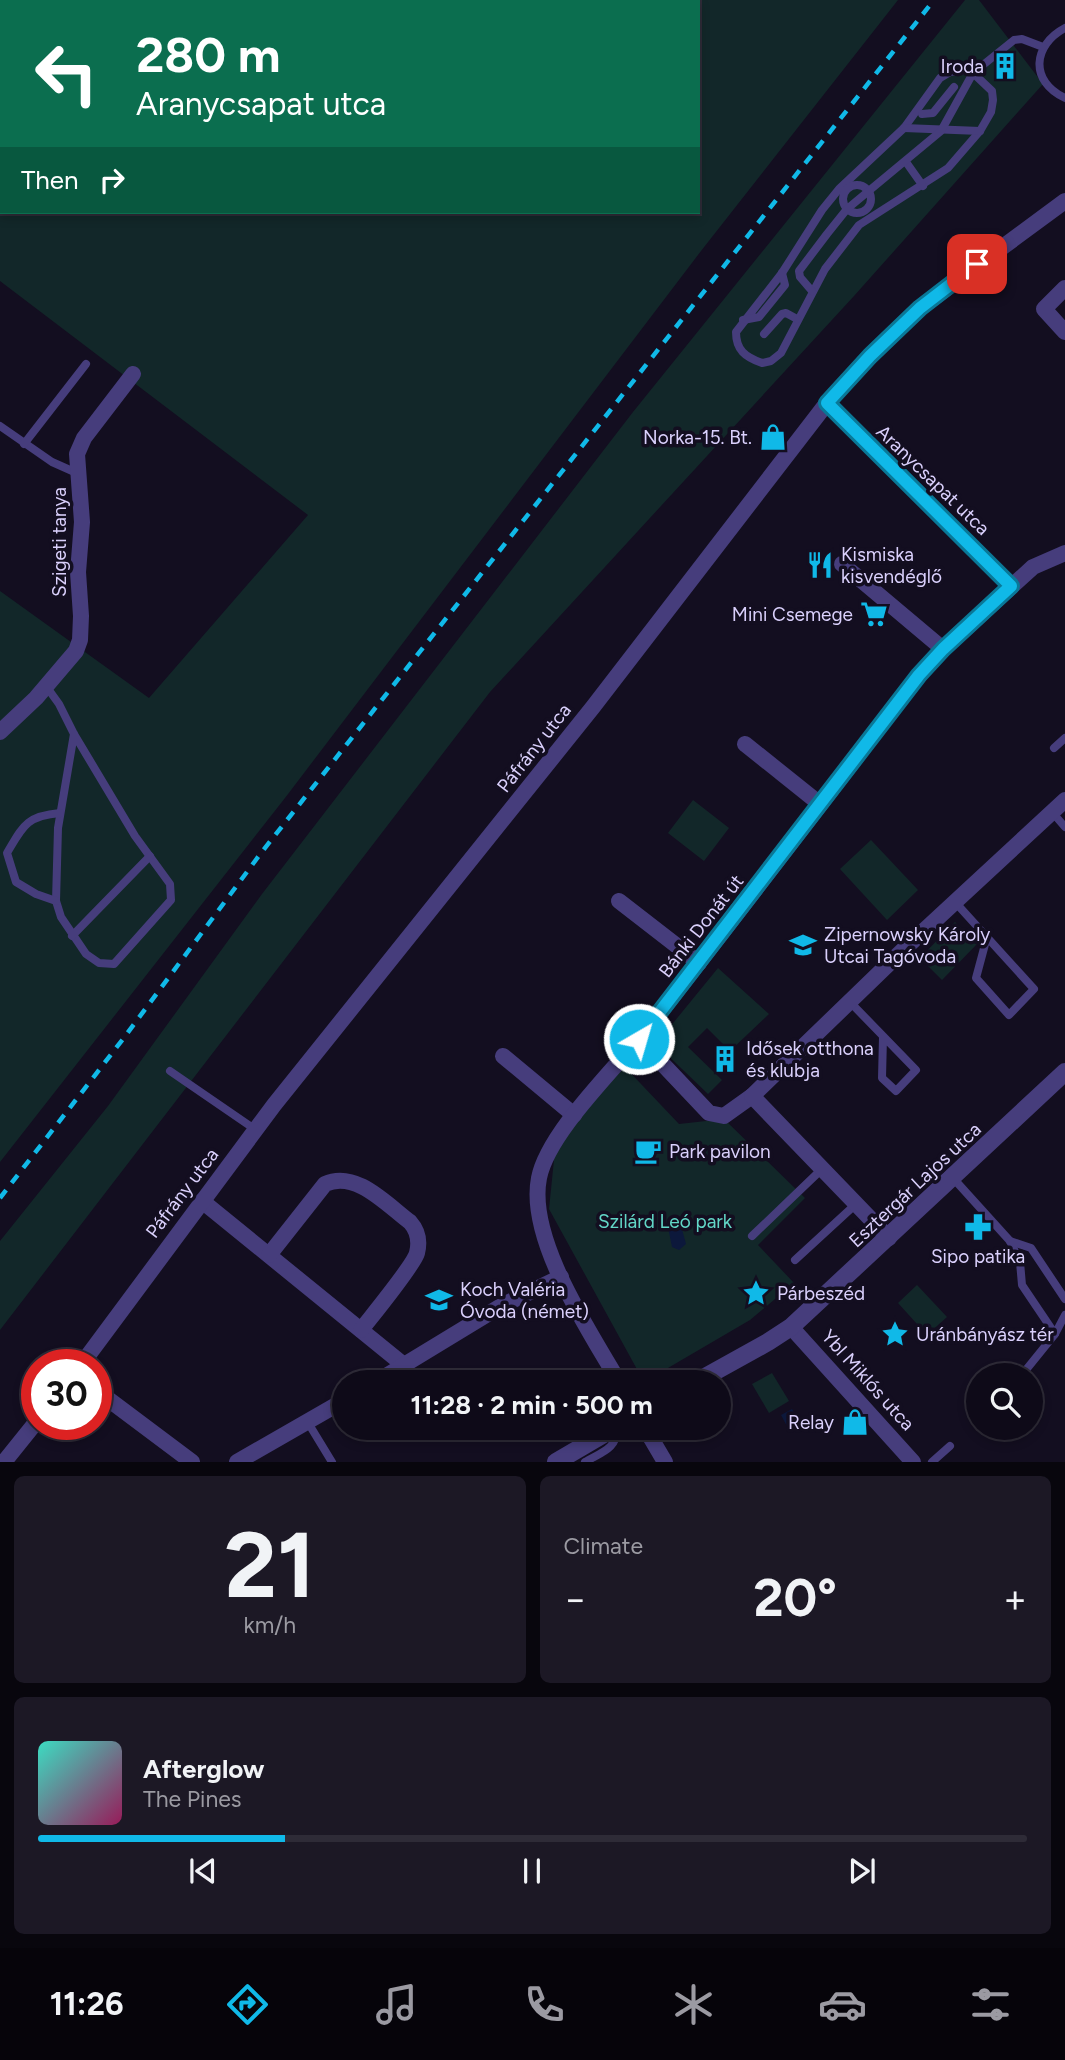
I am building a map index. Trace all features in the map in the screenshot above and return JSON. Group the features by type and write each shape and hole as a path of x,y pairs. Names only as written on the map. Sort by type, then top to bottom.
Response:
{"street":[{"name":"Páfrány utca","path":"93,1349 256,1130 593,707 827,403 870,356 920,308 1065,201"},
{"path":"1065,288 1044,309 1065,331"},
{"name":"Szigeti tanya","path":"46,686 76,651 78,644 81,616 78,572 82,522 77,454 84,438 133,374"},
{"name":"Aranycsapat utca","path":"827,403 1011,586"},
{"name":"Bánki Donát út","path":"612,1370 561,1277 543,1233 537,1204 539,1178 546,1156 575,1115 639,1039 919,675 943,649 1033,567 1065,553"},
{"path":"842,564 943,649"},
{"path":"0,732 46,686"},
{"path":"745,744 820,804"},
{"path":"639,1039 709,1113 724,1116 752,1096 849,1001 1065,800"},
{"path":"619,901 699,962"},
{"path":"503,1056 575,1115"},
{"name":"Esztergár Lajos utca","path":"718,1370 791,1326 1065,1072"},
{"path":"752,1096 889,1238"},
{"path":"269,1255 325,1184 333,1180 342,1179 359,1184 410,1222 416,1229 418,1238 417,1256 361,1330"},
{"path":"202,1201 405,1366"},
{"path":"398,1370 501,1307 561,1277"},
{"name":"Ybl Miklós utca","path":"791,1326 913,1461"},
{"path":"112,1402 192,1461"},
{"path":"237,1461 332,1408"},
{"path":"4,1461 21,1440"},
{"path":"563,1460 596,1440"},
{"path":"652,1440 665,1461"}],"lane":[{"path":"1065,28 1051,35 1042,47 1039,66 1041,75 1051,90 1065,98"},
{"path":"811,291 800,277 799,271 868,190 906,162 941,131 973,73 1014,40 1023,39 1042,47"},
{"path":"963,70 973,73 992,91 991,112 980,131 948,168 859,225 811,291 780,353 771,361 761,363 742,352 736,343 736,332 743,320 759,317 785,285 782,273 832,198 921,110 940,78 950,72 963,70"},
{"path":"921,110 933,113 954,88"},
{"path":"921,110 927,130"},
{"path":"904,128 980,131"},
{"path":"906,162 923,186"},
{"path":"855,174 857,185"},
{"path":"843,200 847,189 857,185 868,190"},
{"path":"851,211 866,210 870,203 868,190"},
{"path":"832,198 843,200 859,225"},
{"path":"870,203 879,210"},
{"path":"764,334 782,314 797,318"},
{"path":"24,444 86,364"},
{"path":"0,426 52,462 79,474"},
{"path":"46,686 59,704 111,797 170,884 171,900 114,964 99,963 86,954 61,917 57,901 60,813 74,734"},
{"path":"1054,748 1065,738"},
{"path":"1052,812 1065,827"},
{"path":"57,901 36,894 16,882 7,853 24,824 47,814 60,813"},
{"path":"72,936 150,856"},
{"path":"955,902 987,937 1034,989 1009,1015 976,978 987,937"},
{"path":"849,1001 916,1070 896,1091 882,1078 883,1037"},
{"path":"170,1071 256,1130"},
{"path":"752,1236 822,1170"},
{"path":"953,1178 1010,1241 1020,1262 1022,1285 1055,1335"},
{"path":"795,1260 856,1204"},
{"path":"1010,1241 1031,1248 1065,1299"},
{"path":"1032,1363 1055,1335 1065,1315"},
{"path":"307,1422 332,1461"},
{"path":"585,1461 614,1445 616,1440"},
{"path":"932,1461 950,1446"}],"green space":[{"path":"700,0 898,0 701,251 285,798 0,1162 0,591 149,698 308,515 0,281 0,214 700,214"},
{"path":"965,0 979,0 1043,84 854,296 490,692 0,1330 0,1241 108,1106 262,894 633,412"},
{"path":"693,800 729,828 704,861 668,833"},
{"path":"871,840 918,890 887,920 840,869"},
{"path":"955,922 977,944 942,980 920,958"},
{"path":"718,968 769,1014 730,1051 707,1028 688,1047 722,1080 708,1094 656,1044"},
{"name":"Szilárd Leó park","path":"623,1065 679,1124 724,1119 805,1198 758,1245 794,1283 750,1320 665,1370 637,1370 549,1209 555,1150"},
{"path":"917,1285 947,1317 927,1335 898,1303"},
{"path":"772,1373 789,1401 769,1413 752,1384"}],"water":[{"path":"673,1220 680,1222 686,1244 679,1250 672,1247 668,1227"},
{"path":"792,1409 800,1422 788,1428 781,1415"}],"railway":[{"path":"0,1198 123,1039 261,853 934,0"}],"place":[{"name":"Iroda","path":"1005,66"},
{"name":"Norka-15. Bt.","path":"773,437"},
{"name":"Kismiska kisvendéglő","path":"820,565"},
{"name":"Mini Csemege","path":"874,614"},
{"name":"Zipernowsky Károly Utcai Tagóvoda","path":"803,945"},
{"name":"Idősek otthona és klubja","path":"725,1059"},
{"name":"Park pavilon","path":"648,1151"},
{"name":"Sipo patika","path":"978,1227"},
{"name":"Párbeszéd","path":"756,1293"},
{"name":"Koch Valéria Óvoda (német)","path":"439,1300"},
{"name":"Uránbányász tér","path":"895,1334"},
{"name":"Relay","path":"855,1422"}],"route":[{"path":"639,1039 919,675 1011,586 827,403 870,356 920,308 977,264"}]}
